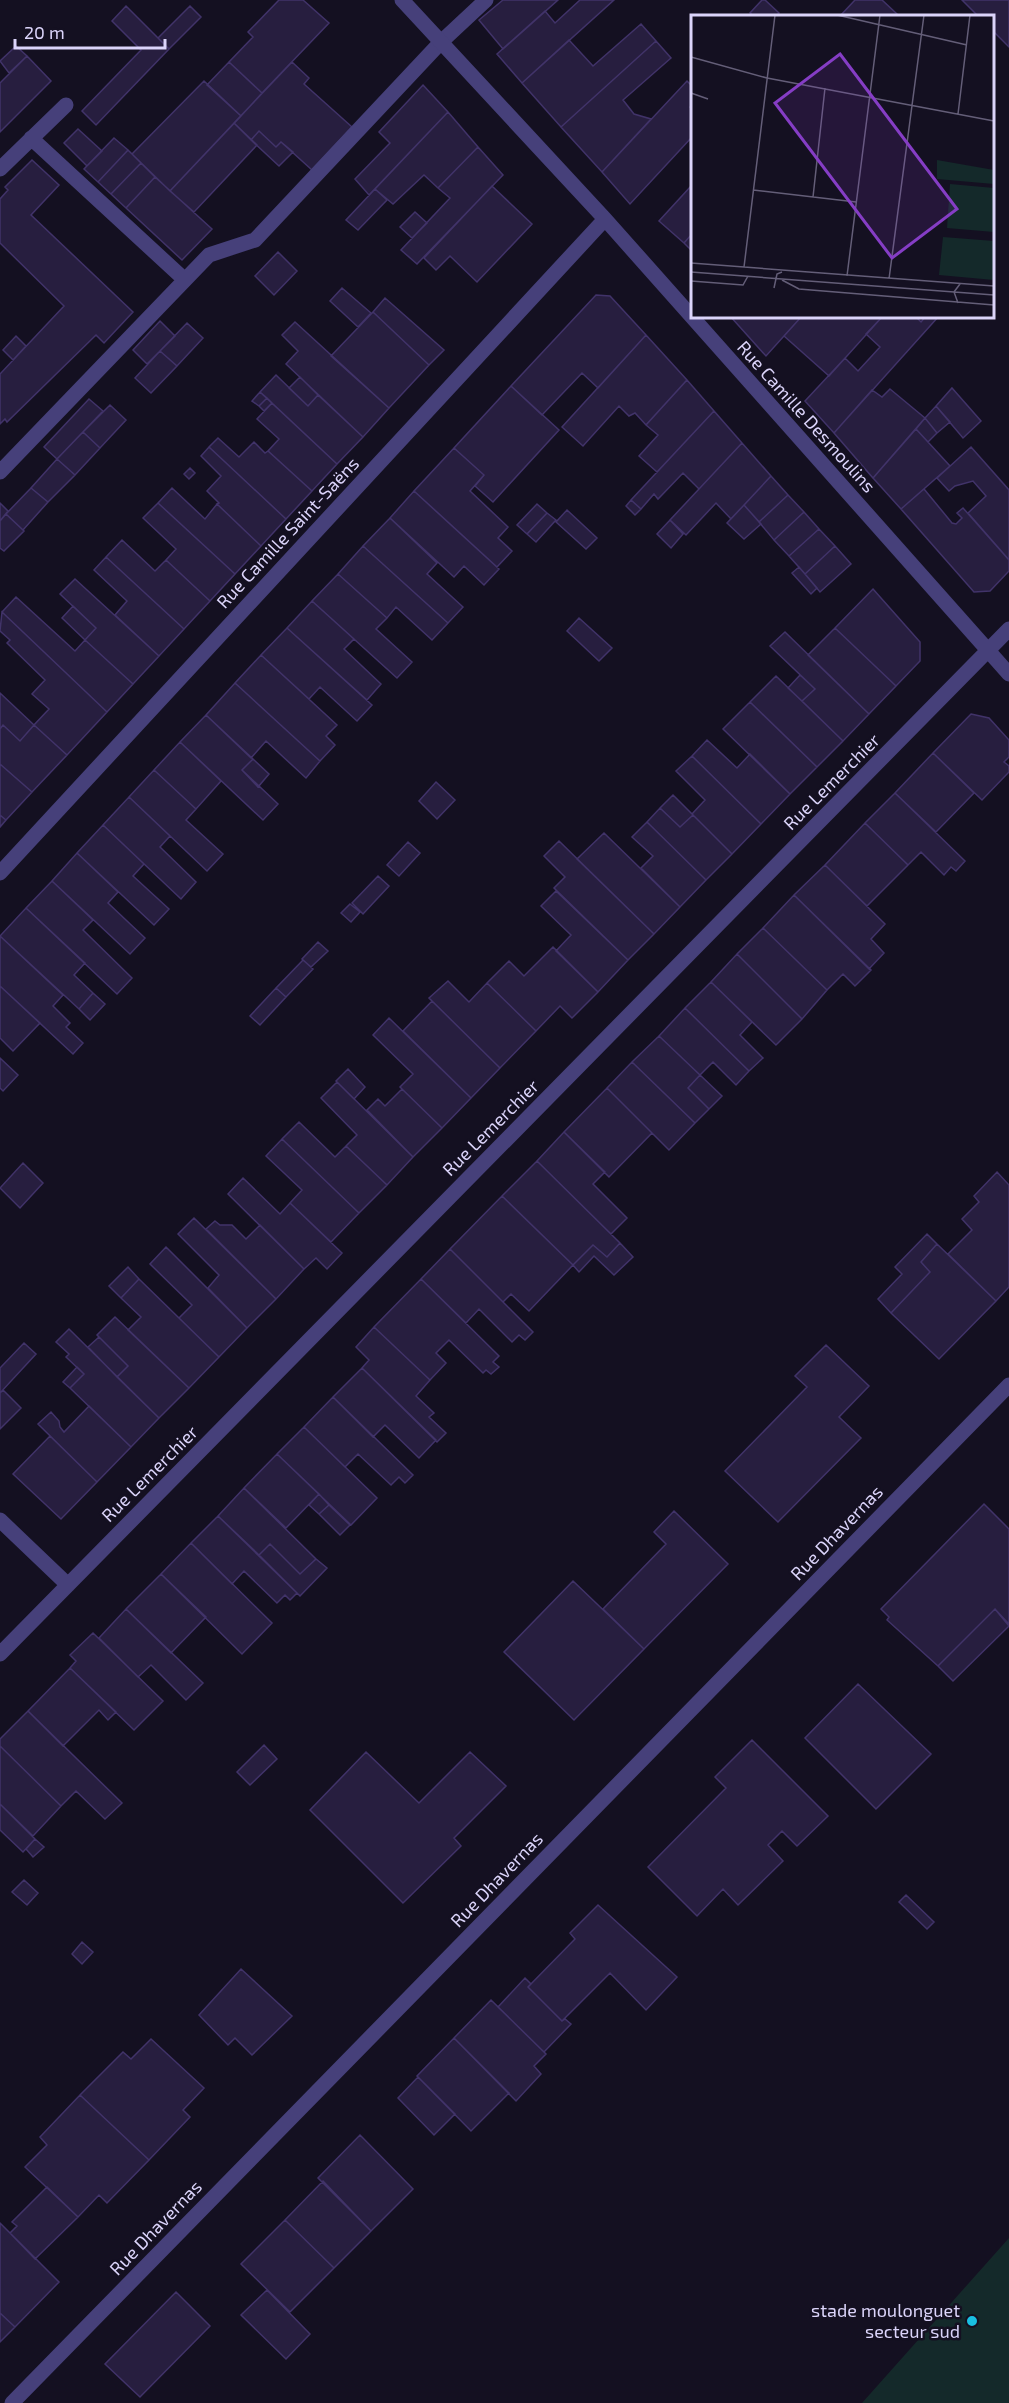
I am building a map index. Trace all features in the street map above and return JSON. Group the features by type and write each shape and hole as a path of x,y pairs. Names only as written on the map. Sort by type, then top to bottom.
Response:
{"street":[{"name":"Rue Camille Desmoulins","path":"402,0 691,317"},
{"path":"0,472 209,255 255,240 441,42 486,0"},
{"path":"0,169 66,105"},
{"path":"31,138 185,280"},
{"name":"Rue Camille Saint-Saëns","path":"0,873 604,219"},
{"name":"Rue Camille Desmoulins","path":"692,318 1009,674"},
{"name":"Rue Lemerchier","path":"0,1654 1009,629"},
{"name":"Rue Dhavernas","path":"12,2403 1009,1385"},
{"path":"0,1520 68,1585"}],"green space":[{"name":"stade moulonguet secteur sud","path":"1009,2238 1009,2403 862,2403"}],"building":[{"path":"279,0 303,0 329,23 262,93 229,62 253,37 248,32"},
{"path":"503,0 558,0 503,49 479,20"},
{"path":"580,0 614,0 522,83 497,54 545,11 555,23"},
{"path":"762,0 765,0 779,13 777,15 753,15 750,13"},
{"path":"855,0 882,0 897,14 896,15 841,15"},
{"path":"962,0 1009,0 1009,47 994,32 994,15 977,15"},
{"path":"126,6 169,49 96,125 82,111 141,50 112,21"},
{"path":"190,6 201,17 169,49 158,38"},
{"path":"641,24 656,41 561,127 522,83 569,40 593,66"},
{"path":"656,41 671,58 623,100 634,114 651,119 602,172 561,127"},
{"path":"16,46 27,56 9,73 0,61"},
{"path":"27,56 51,81 0,132 0,83"},
{"path":"229,62 262,93 241,116 207,85"},
{"path":"292,62 309,78 304,84 352,127 312,170 281,142 276,147 259,131 251,140 234,123"},
{"path":"204,81 241,116 170,191 132,154"},
{"path":"687,81 691,85 691,138 630,204 602,172"},
{"path":"423,85 448,112 369,195 355,179 390,143 379,132"},
{"path":"448,112 478,147 438,188 424,175 393,204 375,189"},
{"path":"234,123 257,145 194,212 170,191"},
{"path":"78,129 102,151 87,166 64,143"},
{"path":"259,131 276,147 281,142 293,152 279,166 251,140"},
{"path":"114,138 128,150 98,182 84,169"},
{"path":"478,147 503,175 417,264 401,250 450,198 438,188"},
{"path":"128,150 141,163 111,194 98,182"},
{"path":"32,160 59,185 31,215 133,312 104,343 96,335 7,422 5,419 0,424 0,374 64,306 0,243 0,199 8,190 5,187"},
{"path":"141,163 155,177 126,208 111,194"},
{"path":"155,177 212,229 182,260 126,208"},
{"path":"492,186 532,224 477,282 450,256 436,270 424,258"},
{"path":"691,186 691,235 684,243 659,221"},
{"path":"375,189 387,200 358,230 346,220"},
{"path":"415,212 427,223 412,238 400,227"},
{"path":"691,235 691,250 684,243"},
{"path":"278,252 297,271 274,295 255,276"},
{"path":"342,288 371,313 358,327 330,301"},
{"path":"596,295 610,296 646,335 598,388 582,373 542,415 511,386"},
{"path":"385,298 444,350 429,365 373,312"},
{"path":"373,312 429,365 389,408 331,356"},
{"path":"732,318 800,318 766,356"},
{"path":"800,318 881,318 829,376 784,336"},
{"path":"881,318 917,318 921,322 924,318 937,318 834,433 805,401 845,358 858,371 880,347 866,334"},
{"path":"160,321 175,336 147,364 133,350"},
{"path":"295,322 389,408 363,437 286,364 298,351 282,335"},
{"path":"187,323 203,338 177,366 160,351"},
{"path":"646,335 687,380 646,425 635,413 629,416 619,406 583,446 562,427"},
{"path":"16,336 26,346 13,360 3,350"},
{"path":"160,351 177,366 151,393 135,378"},
{"path":"276,375 308,406 318,395 363,437 337,464 260,392"},
{"path":"300,377 318,395 308,406 289,388"},
{"path":"687,380 714,411 657,472 639,456 658,435 646,425"},
{"path":"511,386 559,430 493,502 475,486 484,475 454,448"},
{"path":"952,388 981,421 963,438 936,406"},
{"path":"890,389 925,418 873,478 834,433 872,390 882,397"},
{"path":"260,392 267,398 259,406 252,401"},
{"path":"267,398 272,403 264,411 259,406"},
{"path":"89,399 103,411 57,459 44,447"},
{"path":"272,403 337,464 312,491 268,451 279,439 257,419"},
{"path":"110,405 126,420 100,448 83,432"},
{"path":"936,406 950,422 937,433 925,418"},
{"path":"714,411 742,443 699,489 683,473 658,499 654,494 641,509 631,500"},
{"path":"925,418 937,433 928,442 916,429"},
{"path":"916,429 950,466 901,509 873,478"},
{"path":"83,432 100,448 75,475 57,459"},
{"path":"218,438 239,457 254,442 265,453 268,451 312,491 286,519 209,447"},
{"path":"742,443 771,476 731,519 716,503 686,535 670,520"},
{"path":"209,447 286,519 261,546 217,504 219,503 207,491 221,476 201,456"},
{"path":"971,447 1009,490 1009,560 968,513 986,496 973,481 955,486 949,491 937,478"},
{"path":"454,448 484,475 470,491 508,527 498,538 512,551 497,567 414,491"},
{"path":"57,459 75,475 48,502 31,488"},
{"path":"190,468 195,473 189,479 184,474"},
{"path":"771,476 788,495 759,522 744,505"},
{"path":"31,488 48,502 23,530 6,514"},
{"path":"172,488 205,519 217,504 261,546 235,574 158,503"},
{"path":"924,489 952,523 956,524 962,518 957,513 963,508 1009,560 1009,571 990,591 974,592 901,509"},
{"path":"414,491 499,569 484,585 464,566 454,577 390,518"},
{"path":"788,495 804,512 774,540 759,522"},
{"path":"631,500 641,509 635,515 626,506"},
{"path":"0,503 8,511 0,521"},
{"path":"158,503 235,574 210,601 166,560 176,549 143,518"},
{"path":"537,504 547,513 527,534 517,525"},
{"path":"744,505 761,524 744,539 727,523"},
{"path":"567,510 597,538 586,549 556,522"},
{"path":"804,512 819,529 789,556 774,540"},
{"path":"547,513 556,520 536,542 527,534"},
{"path":"6,514 24,531 4,551 0,548 0,521"},
{"path":"390,518 437,563 427,574 463,607 448,623 363,546"},
{"path":"670,520 683,534 671,548 657,534"},
{"path":"819,529 835,546 805,574 789,556"},
{"path":"122,540 155,571 166,560 210,601 184,629 106,557"},
{"path":"363,546 448,623 432,640 396,607 387,618 338,574"},
{"path":"835,546 851,564 820,592 805,574"},
{"path":"106,557 184,629 159,656 115,615 127,601 94,570"},
{"path":"799,567 817,588 811,594 792,573"},
{"path":"338,574 387,618 376,629 412,662 397,678 312,601"},
{"path":"75,579 159,656 133,684 85,640 96,628 60,594"},
{"path":"873,589 920,642 920,661 896,686 835,628"},
{"path":"16,597 75,651 85,640 133,684 107,712 2,612"},
{"path":"312,601 354,639 344,649 381,684 367,700 287,628"},
{"path":"73,606 96,628 85,640 62,618"},
{"path":"2,612 107,712 67,755 34,725 49,709 32,694 45,680 7,643 10,640 0,631"},
{"path":"579,618 612,648 599,661 567,631"},
{"path":"287,628 372,705 357,721 320,687 309,699 261,655"},
{"path":"835,628 896,686 869,714 808,655"},
{"path":"785,632 869,714 843,741 802,701 815,689 770,646"},
{"path":"261,655 337,725 326,736 335,745 320,761 235,683"},
{"path":"800,675 815,689 802,701 788,688"},
{"path":"776,676 843,741 817,767 750,702"},
{"path":"235,683 320,761 306,778 266,741 251,758 206,715"},
{"path":"0,693 34,725 20,741 3,725 0,729"},
{"path":"750,702 817,767 790,794 723,729"},
{"path":"971,714 989,718 1009,740 1009,757 1004,762 1009,766 1009,772 982,800 933,753"},
{"path":"206,715 253,759 242,770 278,804 263,820 180,742"},
{"path":"3,725 20,741 34,725 67,755 32,792 0,764 0,729"},
{"path":"707,740 737,768 750,754 790,794 761,824 692,756"},
{"path":"180,742 221,781 196,809 154,770"},
{"path":"933,753 974,793 936,832 895,793"},
{"path":"692,756 761,824 732,854 692,814 705,800 676,771"},
{"path":"253,759 269,774 258,787 242,770"},
{"path":"0,764 32,792 6,820 0,815"},
{"path":"154,770 196,809 186,820 223,854 207,871 129,797"},
{"path":"436,782 455,800 437,819 419,801"},
{"path":"895,793 965,861 956,871 951,867 944,875 921,852 908,865 865,823"},
{"path":"673,795 693,815 680,827 660,808"},
{"path":"129,797 170,836 160,847 196,882 181,899 103,825"},
{"path":"660,808 680,827 693,815 732,854 706,880 647,822"},
{"path":"0,815 6,820 0,827"},
{"path":"647,822 706,880 680,907 641,868 653,856 632,837"},
{"path":"865,823 908,865 867,906 825,865"},
{"path":"103,825 144,864 133,876 169,909 154,925 77,853"},
{"path":"604,833 680,907 654,934 577,859"},
{"path":"559,841 654,934 628,960 554,888 565,877 544,856"},
{"path":"408,842 420,853 399,876 387,865"},
{"path":"77,853 118,892 108,903 145,938 130,954 52,881"},
{"path":"825,865 885,924 871,939 884,953 869,969 794,895"},
{"path":"378,876 389,886 363,914 352,903"},
{"path":"52,881 93,920 83,930 132,978 117,994 26,908"},
{"path":"556,891 628,960 598,992 556,951 571,935 541,906"},
{"path":"794,895 871,970 855,986 843,974 827,990 763,928"},
{"path":"350,904 360,912 351,922 341,913"},
{"path":"26,908 85,963 74,975 93,993 79,1009 0,936"},
{"path":"763,928 827,990 802,1019 737,954"},
{"path":"0,936 63,995 53,1006 70,1023 66,1027 83,1043 73,1054 0,986"},
{"path":"318,942 328,951 311,967 302,959"},
{"path":"553,947 598,992 572,1018 560,1006 536,1031 487,983 509,961 524,976"},
{"path":"737,954 802,1019 776,1045 711,982"},
{"path":"303,960 313,969 286,997 276,988"},
{"path":"448,981 469,1002 487,983 536,1031 500,1068 429,998"},
{"path":"711,982 752,1022 740,1035 763,1058 749,1071 685,1008"},
{"path":"0,986 40,1023 13,1051 0,1038"},
{"path":"276,988 286,997 260,1025 250,1016"},
{"path":"93,993 105,1004 90,1020 79,1009"},
{"path":"432,1001 500,1068 471,1098 403,1031"},
{"path":"685,1008 749,1071 736,1085 713,1062 700,1075 659,1036"},
{"path":"389,1018 471,1098 442,1128 400,1087 413,1074 373,1035"},
{"path":"659,1036 700,1075 688,1088 709,1109 695,1123 632,1062"},
{"path":"0,1058 18,1075 3,1091 0,1088"},
{"path":"632,1062 695,1123 669,1150 607,1088"},
{"path":"348,1069 365,1087 354,1099 336,1081"},
{"path":"700,1075 722,1096 709,1109 688,1088"},
{"path":"337,1082 413,1157 387,1185 346,1146 357,1135 321,1098"},
{"path":"607,1088 652,1133 609,1177 564,1132"},
{"path":"402,1089 442,1128 413,1157 367,1110 378,1099 385,1106"},
{"path":"299,1122 335,1157 346,1146 387,1185 359,1213 282,1139"},
{"path":"564,1132 605,1172 593,1184 627,1218 611,1234 537,1161"},
{"path":"282,1139 359,1213 331,1242 290,1203 302,1190 266,1156"},
{"path":"537,1161 620,1243 607,1257 593,1245 573,1265 502,1196"},
{"path":"23,1163 43,1183 20,1208 0,1188"},
{"path":"997,1172 1009,1185 1009,1287 996,1301 948,1254 972,1230 962,1219 979,1202 974,1196"},
{"path":"243,1178 280,1214 290,1203 342,1253 327,1269 316,1258 304,1269 228,1194"},
{"path":"502,1196 573,1265 529,1311 511,1294 503,1302 450,1249"},
{"path":"194,1218 276,1299 247,1328 208,1288 219,1275 178,1234"},
{"path":"215,1221 220,1225 232,1225 246,1239 260,1225 304,1269 276,1299 206,1229"},
{"path":"927,1234 937,1244 921,1262 930,1272 891,1313 878,1299 902,1274 895,1267"},
{"path":"620,1243 633,1257 614,1275 594,1256 579,1272 573,1265 593,1245 607,1257"},
{"path":"937,1244 996,1301 939,1359 891,1313 930,1272 921,1262"},
{"path":"166,1247 247,1328 219,1357 179,1318 192,1305 150,1264"},
{"path":"450,1249 533,1332 525,1340 519,1335 512,1342 479,1309 466,1323 421,1279"},
{"path":"128,1267 139,1279 121,1298 109,1286"},
{"path":"139,1279 219,1357 189,1388 128,1330 141,1317 121,1298"},
{"path":"421,1279 499,1356 493,1362 499,1367 491,1374 486,1370 483,1373 449,1340 436,1353 446,1363 430,1380 374,1327"},
{"path":"115,1317 189,1388 159,1418 117,1377 128,1366 97,1335"},
{"path":"374,1327 430,1380 416,1396 434,1413 429,1417 446,1433 437,1442 362,1368 369,1360 356,1347"},
{"path":"69,1329 159,1418 131,1447 70,1388 84,1374 66,1357 69,1354 56,1342"},
{"path":"99,1337 128,1366 117,1377 88,1347"},
{"path":"24,1343 36,1354 0,1393 0,1368"},
{"path":"826,1345 869,1386 839,1417 861,1438 778,1522 725,1471 807,1387 795,1376"},
{"path":"77,1367 84,1374 70,1388 63,1382"},
{"path":"362,1368 436,1440 419,1458 385,1425 373,1437 333,1397"},
{"path":"3,1390 21,1408 0,1429 0,1393"},
{"path":"333,1397 413,1475 405,1483 399,1477 391,1485 358,1454 345,1467 304,1427"},
{"path":"89,1406 131,1447 97,1482 38,1424 51,1412 59,1421 64,1432"},
{"path":"304,1427 377,1498 351,1525 277,1454"},
{"path":"50,1436 97,1482 61,1519 13,1474"},
{"path":"277,1454 319,1494 286,1528 244,1488"},
{"path":"244,1488 316,1559 300,1574 270,1544 259,1555 218,1516"},
{"path":"319,1494 329,1505 319,1514 309,1505"},
{"path":"984,1504 1009,1529 1009,1624 995,1609 938,1666 887,1620 889,1617 881,1609"},
{"path":"329,1505 350,1525 340,1535 319,1514"},
{"path":"674,1511 728,1564 644,1649 603,1609 666,1544 654,1532"},
{"path":"218,1516 297,1593 290,1600 285,1595 277,1603 244,1571 232,1584 191,1543"},
{"path":"191,1543 272,1623 242,1654 161,1574"},
{"path":"270,1544 300,1574 316,1559 327,1568 300,1596 259,1555"},
{"path":"161,1574 206,1617 171,1653 126,1609"},
{"path":"573,1581 644,1649 574,1720 504,1652"},
{"path":"126,1609 203,1683 186,1700 151,1665 138,1677 99,1638"},
{"path":"995,1609 1009,1626 953,1681 938,1666"},
{"path":"93,1633 163,1701 134,1730 70,1668 76,1661 70,1655"},
{"path":"70,1668 116,1712 108,1720 99,1710 63,1746 28,1711"},
{"path":"858,1684 931,1754 876,1809 805,1738"},
{"path":"28,1711 122,1803 105,1819 76,1791 61,1806 0,1746 0,1739"},
{"path":"752,1740 828,1816 797,1846 782,1831 768,1845 783,1861 738,1905 723,1889 697,1916 648,1867 726,1788 715,1777"},
{"path":"264,1745 277,1759 250,1785 237,1772"},
{"path":"0,1746 61,1806 33,1836 0,1804"},
{"path":"366,1752 419,1803 470,1752 506,1786 454,1838 461,1846 403,1903 310,1810"},
{"path":"0,1804 35,1839 23,1852 0,1830"},
{"path":"35,1839 44,1847 33,1857 26,1849"},
{"path":"24,1880 38,1893 27,1905 12,1892"},
{"path":"906,1895 934,1922 927,1929 899,1902"},
{"path":"598,1905 677,1977 646,2010 610,1973 562,2021 528,1987 575,1939 570,1933"},
{"path":"82,1942 93,1952 82,1964 72,1954"},
{"path":"241,1969 292,2016 252,2055 235,2038 228,2045 199,2015"},
{"path":"525,1978 531,1984 528,1987 562,2021 565,2019 571,2024 544,2052 498,2007"},
{"path":"491,2000 546,2054 534,2066 541,2074 516,2101 454,2038"},
{"path":"454,2038 509,2093 471,2131 417,2076"},
{"path":"151,2039 204,2088 183,2110 190,2117 149,2160 80,2095 123,2052 131,2059"},
{"path":"418,2077 455,2114 434,2135 398,2098"},
{"path":"80,2095 149,2160 107,2203 99,2195 78,2217 25,2167 47,2145 40,2137"},
{"path":"360,2135 413,2189 371,2231 318,2178"},
{"path":"323,2181 371,2231 334,2268 285,2220"},
{"path":"47,2187 78,2217 35,2259 10,2233 17,2226 12,2222"},
{"path":"285,2220 334,2268 290,2312 241,2264"},
{"path":"0,2223 59,2282 15,2327 0,2313"},
{"path":"267,2290 310,2334 286,2359 241,2315"},
{"path":"176,2292 210,2326 140,2397 105,2364"},
{"path":"0,2313 15,2327 0,2342"}],"place":[{"name":"stade moulonguet secteur sud","path":"972,2321"}]}
